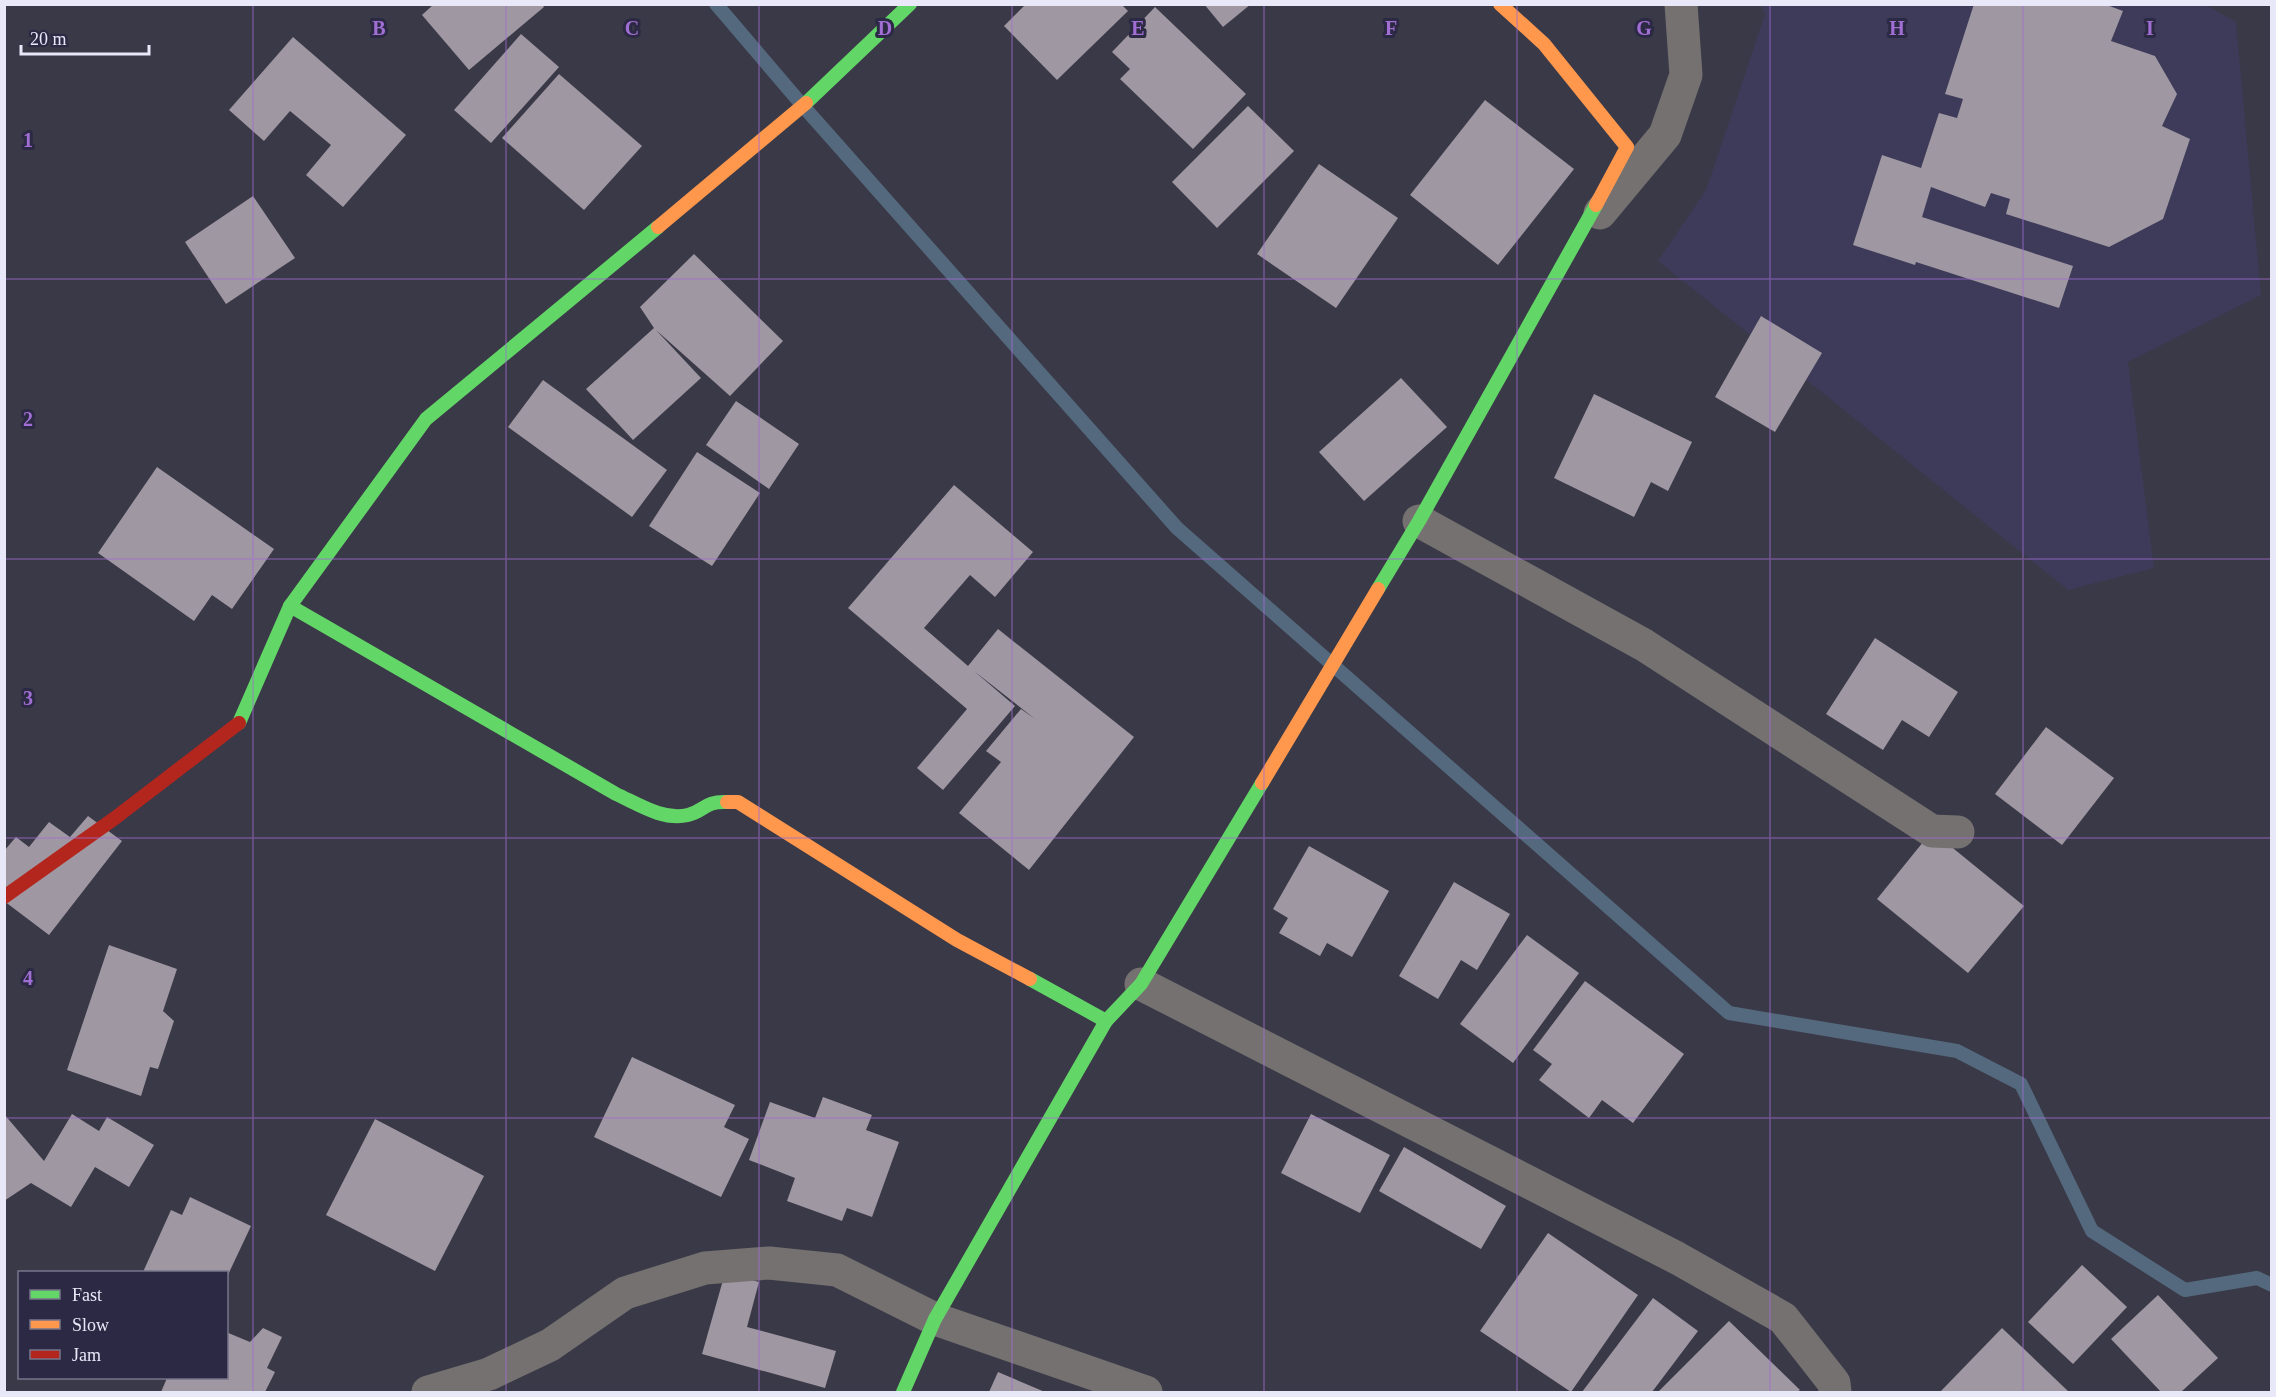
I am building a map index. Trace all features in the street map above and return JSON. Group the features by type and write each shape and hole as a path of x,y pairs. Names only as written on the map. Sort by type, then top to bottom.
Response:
{"street":[{"path":"4,897 115,818 238,724 290,606 426,419 802,106 910,4"},
{"path":"903,1392 935,1319 1106,1022 1141,984 1419,521 1627,147 1544,44 1500,4"},
{"path":"1576,242 1665,135 1686,75 1681,4"},
{"path":"1419,521 1644,645 1932,831 1958,832"},
{"path":"290,606 616,794 658,814 688,815 714,801 738,802 957,940 1106,1022"},
{"path":"1141,984 1677,1258 1783,1318 1834,1383 1835,1392"},
{"path":"428,1392 489,1374 550,1345 625,1293 705,1268 769,1263 837,1270 935,1319 1146,1392"}],"shaded area":[{"path":"2204,4 2236,22 2261,295 2128,362 2154,568 2068,590 1658,261 1706,190 1765,14 1760,5"}],"building":[{"path":"434,4 542,4 544,7 469,70 422,15"},
{"path":"1026,4 1121,4 1128,11 1057,80 1004,26"},
{"path":"1204,4 1251,4 1223,27"},
{"path":"1974,4 2104,4 2123,11 2111,41 2155,56 2177,94 2162,126 2190,139 2163,219 2109,247 2006,214 2010,199 1991,193 1985,207 1931,187 1922,217 2073,266 2059,308 1916,262 1915,265 1853,245 1882,155 1921,168 1939,113 1957,118 1963,99 1945,94"},
{"path":"1155,7 1246,94 1193,149 1120,79 1130,69 1112,52"},
{"path":"521,34 559,67 491,143 454,110"},
{"path":"293,37 406,135 343,207 306,175 331,145 290,111 264,141 229,110"},
{"path":"559,74 642,146 584,210 502,138"},
{"path":"1485,100 1574,169 1498,265 1410,195"},
{"path":"1248,106 1294,151 1217,228 1172,182"},
{"path":"1319,164 1398,218 1336,308 1257,254"},
{"path":"253,196 295,258 226,304 185,242"},
{"path":"694,254 783,341 730,396 656,330 701,378 633,440 586,389 654,328 640,307"},
{"path":"1761,316 1822,353 1775,432 1715,397"},
{"path":"1401,378 1447,427 1364,501 1319,452"},
{"path":"543,380 667,470 632,517 508,427"},
{"path":"1594,394 1692,442 1668,491 1651,482 1634,517 1554,478"},
{"path":"736,401 799,444 769,489 706,445"},
{"path":"697,452 760,493 712,566 649,526"},
{"path":"157,467 274,549 232,609 212,595 194,621 98,553"},
{"path":"954,485 1033,552 995,597 970,575 924,628 968,666 998,629 1134,737 1029,870 959,813 1001,762 986,751 1021,709 1035,719 974,671 1015,706 943,790 917,768 967,709 848,608"},
{"path":"1875,638 1958,692 1929,737 1902,720 1883,750 1826,714"},
{"path":"2046,727 2114,778 2062,845 1995,794"},
{"path":"88,816 122,841 49,935 4,901 4,851 16,837 29,847 49,822 70,837"},
{"path":"1932,831 2024,906 1968,973 1877,899"},
{"path":"1309,846 1389,891 1352,957 1327,943 1320,956 1279,933 1288,918 1273,909"},
{"path":"1454,882 1510,914 1477,970 1461,960 1438,999 1399,976"},
{"path":"1527,935 1579,973 1513,1063 1460,1024"},
{"path":"109,945 177,969 163,1011 174,1021 158,1069 150,1067 141,1096 67,1070"},
{"path":"1585,981 1684,1054 1633,1123 1602,1100 1589,1118 1539,1080 1552,1064 1533,1050"},
{"path":"632,1057 735,1105 724,1127 749,1139 721,1197 594,1137"},
{"path":"823,1097 872,1115 866,1130 899,1142 872,1217 847,1208 842,1221 787,1201 795,1178 749,1160 770,1102 815,1118"},
{"path":"4,1114 44,1161 72,1114 99,1131 107,1117 154,1145 129,1187 95,1167 71,1207 31,1183 4,1201"},
{"path":"1311,1114 1390,1155 1360,1213 1281,1173"},
{"path":"375,1119 484,1176 435,1271 326,1215"},
{"path":"1404,1147 1506,1206 1481,1249 1379,1191"},
{"path":"190,1197 251,1226 228,1275 228,1271 143,1271 171,1210 182,1215"},
{"path":"1548,1233 1638,1295 1571,1392 1480,1331"},
{"path":"2082,1265 2127,1307 2073,1364 2028,1322"},
{"path":"725,1273 759,1282 747,1327 836,1351 825,1388 702,1354"},
{"path":"2158,1295 2218,1358 2181,1392 2161,1392 2111,1339"},
{"path":"1653,1298 1698,1331 1652,1392 1582,1392"},
{"path":"1729,1321 1800,1390 1797,1392 1658,1392"},
{"path":"263,1328 282,1337 267,1368 275,1372 265,1392 161,1392 167,1379 228,1379 228,1333 250,1342"},
{"path":"2002,1328 2069,1392 1940,1392"},
{"path":"998,1372 1045,1392 989,1392"}],"waterway":[{"path":"716,4 803,106 1177,528 1729,1013 1957,1051 2021,1084 2092,1231 2185,1290 2257,1278 2272,1285"}],"traffic: fast":[{"path":"806,103 910,4"},
{"path":"1378,589 1419,521 1596,205"},
{"path":"239,723 290,606 426,419 658,227"},
{"path":"290,606 642,807 660,814 679,816 694,813 714,803 727,802"},
{"path":"903,1392 935,1319 1106,1021 1141,984 1262,783"},
{"path":"1030,979 1106,1021"}],"traffic: slow":[{"path":"1500,4 1544,44 1627,147 1596,205"},
{"path":"658,227 806,103"},
{"path":"1262,783 1378,589"},
{"path":"727,802 738,802 957,940 1030,979"}],"traffic: jam":[{"path":"4,897 115,818 239,723"}]}
